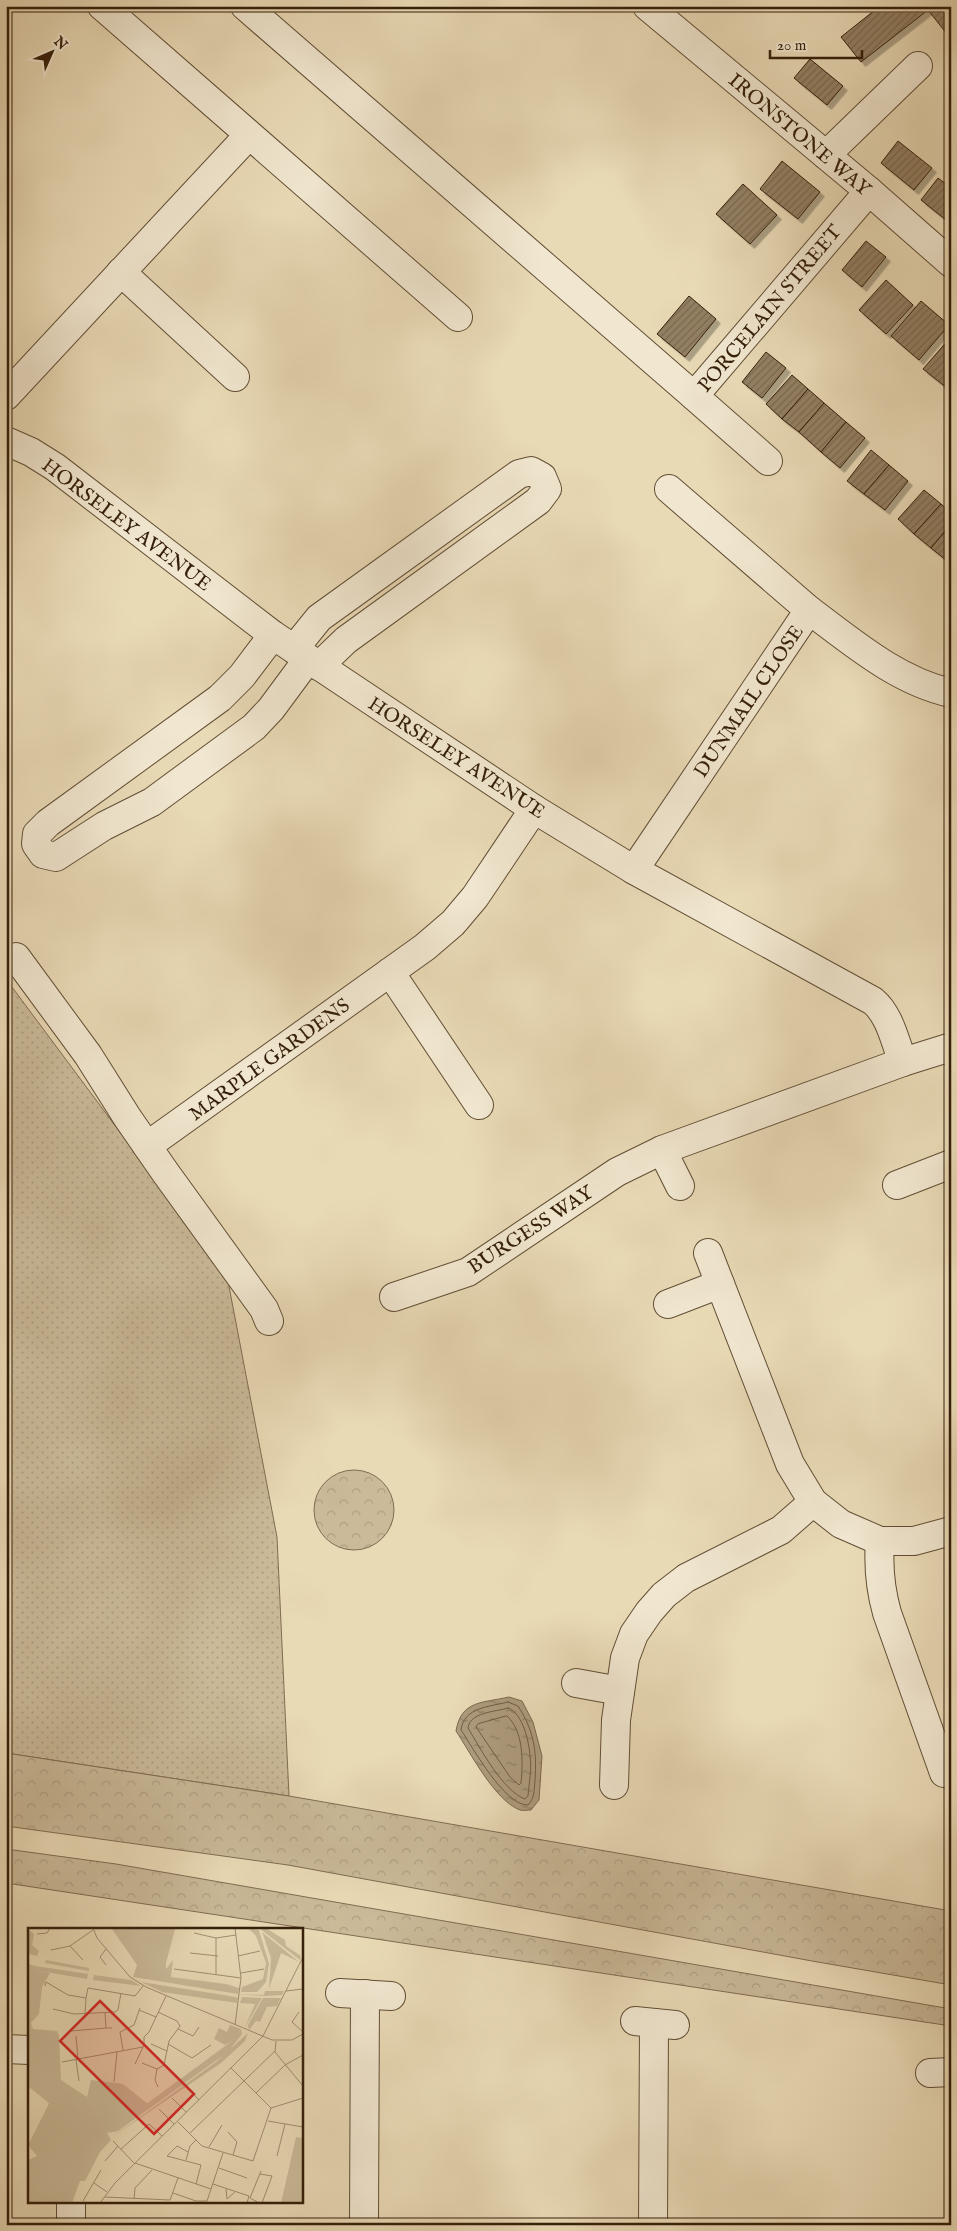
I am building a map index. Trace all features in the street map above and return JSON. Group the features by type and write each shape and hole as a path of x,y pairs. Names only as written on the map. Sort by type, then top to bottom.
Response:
{"street":[{"path":"102,6 248,136 458,317"},
{"path":"245,6 694,396"},
{"name":"IRONSTONE WAY","path":"647,6 869,191 951,264"},
{"path":"826,156 918,66"},
{"path":"6,396 248,136"},
{"name":"PORCELAIN STREET","path":"768,461 694,396 869,191"},
{"path":"121,272 235,378"},
{"name":"HORSELEY AVENUE","path":"6,441 30,452 55,467 298,652 534,809 634,870 873,1001 881,1008 885,1015 903,1062"},
{"path":"298,652 271,709 254,727 152,802 104,826 56,858 43,854 36,844 36,834 48,823 220,698 242,676 298,652 346,640 538,501 547,490 542,477 531,471 519,474 319,618 298,652"},
{"name":"DUNMAIL CLOSE","path":"634,870 809,610 670,489"},
{"path":"809,610 862,650 895,671 939,690 951,693"},
{"name":"MARPLE GARDENS","path":"147,1146 425,947 453,923 475,896 534,809"},
{"path":"16,957 88,1055 127,1117 264,1309 269,1321"},
{"path":"390,972 479,1105"},
{"name":"BURGESS WAY","path":"394,1297 468,1272 617,1172 662,1150 903,1062 951,1048"},
{"path":"662,1150 680,1186"},
{"path":"897,1185 951,1164"},
{"path":"708,1253 790,1464 813,1502 841,1524 880,1541 914,1541 951,1531"},
{"path":"668,1304 720,1284"},
{"path":"614,1785 616,1720 626,1658 634,1634 649,1612 664,1595 686,1578 781,1530 813,1502"},
{"path":"880,1541 878,1569 886,1613 942,1739 944,1773"},
{"path":"576,1683 620,1691"},
{"path":"364,2225 365,1995"},
{"path":"653,2225 655,2023"},
{"path":"6,2049 28,2050"},
{"path":"70,2204 71,2225"}],"green space":[{"path":"6,979 227,1276 277,1537 289,1796 6,1753"},
{"path":"354,1470 369,1473 382,1482 391,1495 394,1510 391,1525 382,1538 369,1547 354,1550 339,1547 326,1538 317,1525 314,1510 317,1495 326,1482 339,1473"},
{"path":"6,1753 289,1796 951,1911 951,1985 288,1865 6,1826"},
{"path":"6,1849 116,1864 951,2009 951,2026 6,1883"}],"water":[{"path":"509,1697 522,1701 533,1722 542,1756 539,1800 531,1810 520,1810 501,1797 492,1787 456,1731 463,1713 468,1708 482,1702"}],"building":[{"path":"880,6 951,6 951,39 928,10 861,62 841,37"},
{"path":"810,59 843,86 827,105 794,78"},
{"path":"898,141 932,168 914,190 881,163"},
{"path":"782,161 820,192 798,219 760,189"},
{"path":"938,178 951,188 951,224 921,200"},
{"path":"743,184 777,215 750,244 716,214"},
{"path":"866,241 886,257 862,287 842,270"},
{"path":"886,280 913,305 886,334 859,310"},
{"path":"689,296 716,319 685,357 657,334"},
{"path":"921,301 949,325 919,360 891,336"},
{"path":"949,339 951,341 951,383 947,388 923,369"},
{"path":"766,352 786,368 762,398 742,382"},
{"path":"792,375 808,389 782,419 766,404"},
{"path":"808,389 824,403 799,432 782,419"},
{"path":"824,403 846,422 821,452 799,432"},
{"path":"846,422 865,438 840,468 821,452"},
{"path":"871,450 889,465 864,494 847,481"},
{"path":"889,465 908,481 885,510 864,494"},
{"path":"924,490 941,504 914,534 898,519"},
{"path":"941,504 951,513 951,524 931,548 914,534"},
{"path":"951,524 951,564 931,548"}]}
